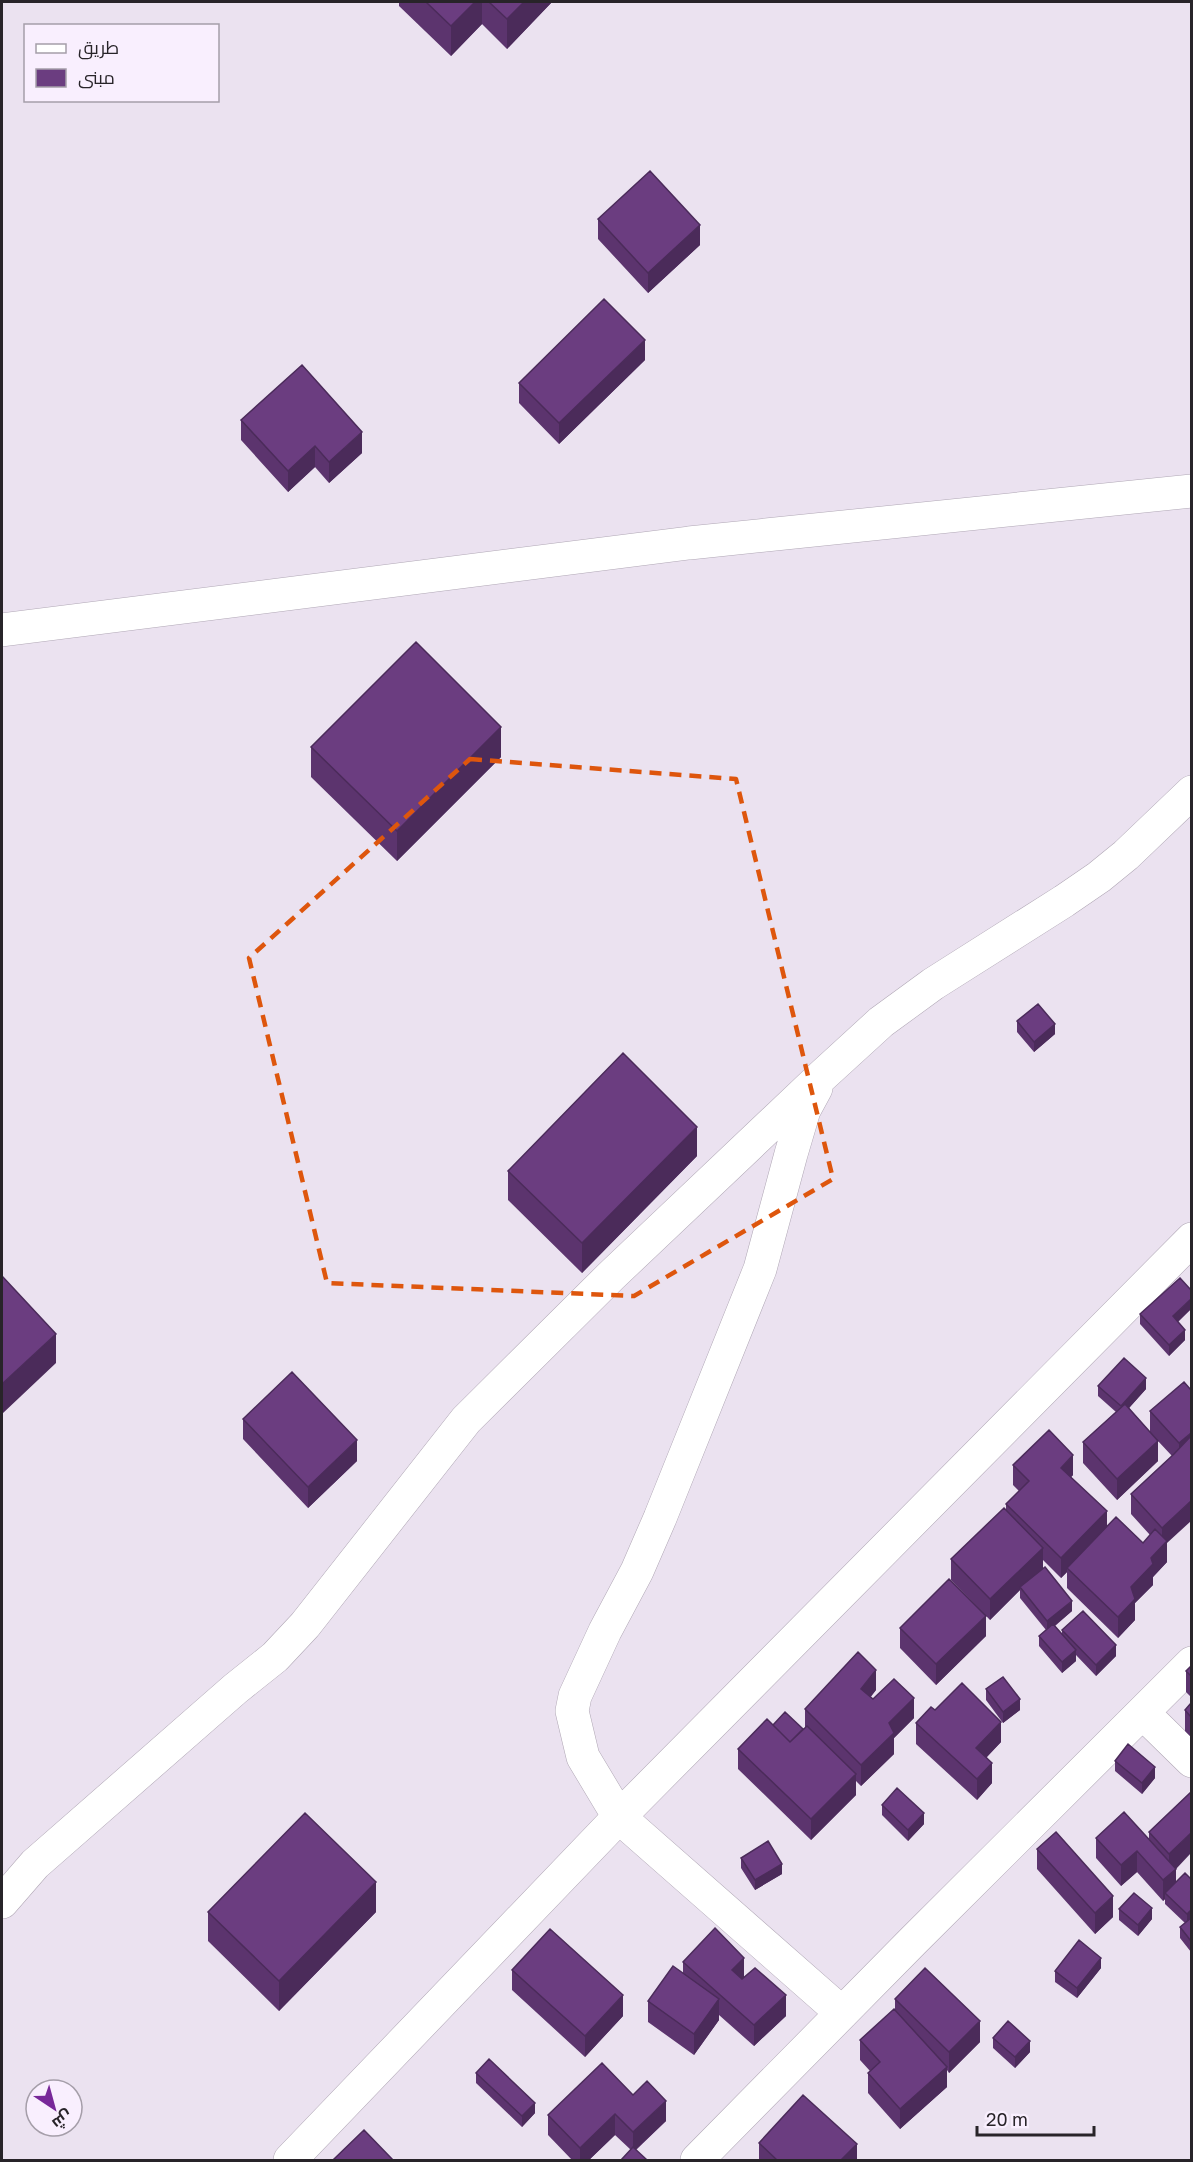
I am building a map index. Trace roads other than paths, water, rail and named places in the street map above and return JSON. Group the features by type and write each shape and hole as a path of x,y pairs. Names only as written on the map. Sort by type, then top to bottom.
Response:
{"street":[{"path":"2,630 689,543 1191,491"},
{"path":"2,1902 35,1864 275,1657 305,1625 466,1420 611,1276 822,1076 881,1022 933,984 1099,877 1126,855 1191,792"},
{"path":"822,1076 804,1110 760,1269 646,1550 575,1696 572,1711 583,1757 619,1817 842,2013"},
{"path":"290,2160 619,1817 1191,1239"},
{"path":"697,2160 1191,1663"},
{"path":"1143,1713 1191,1761"}]}
